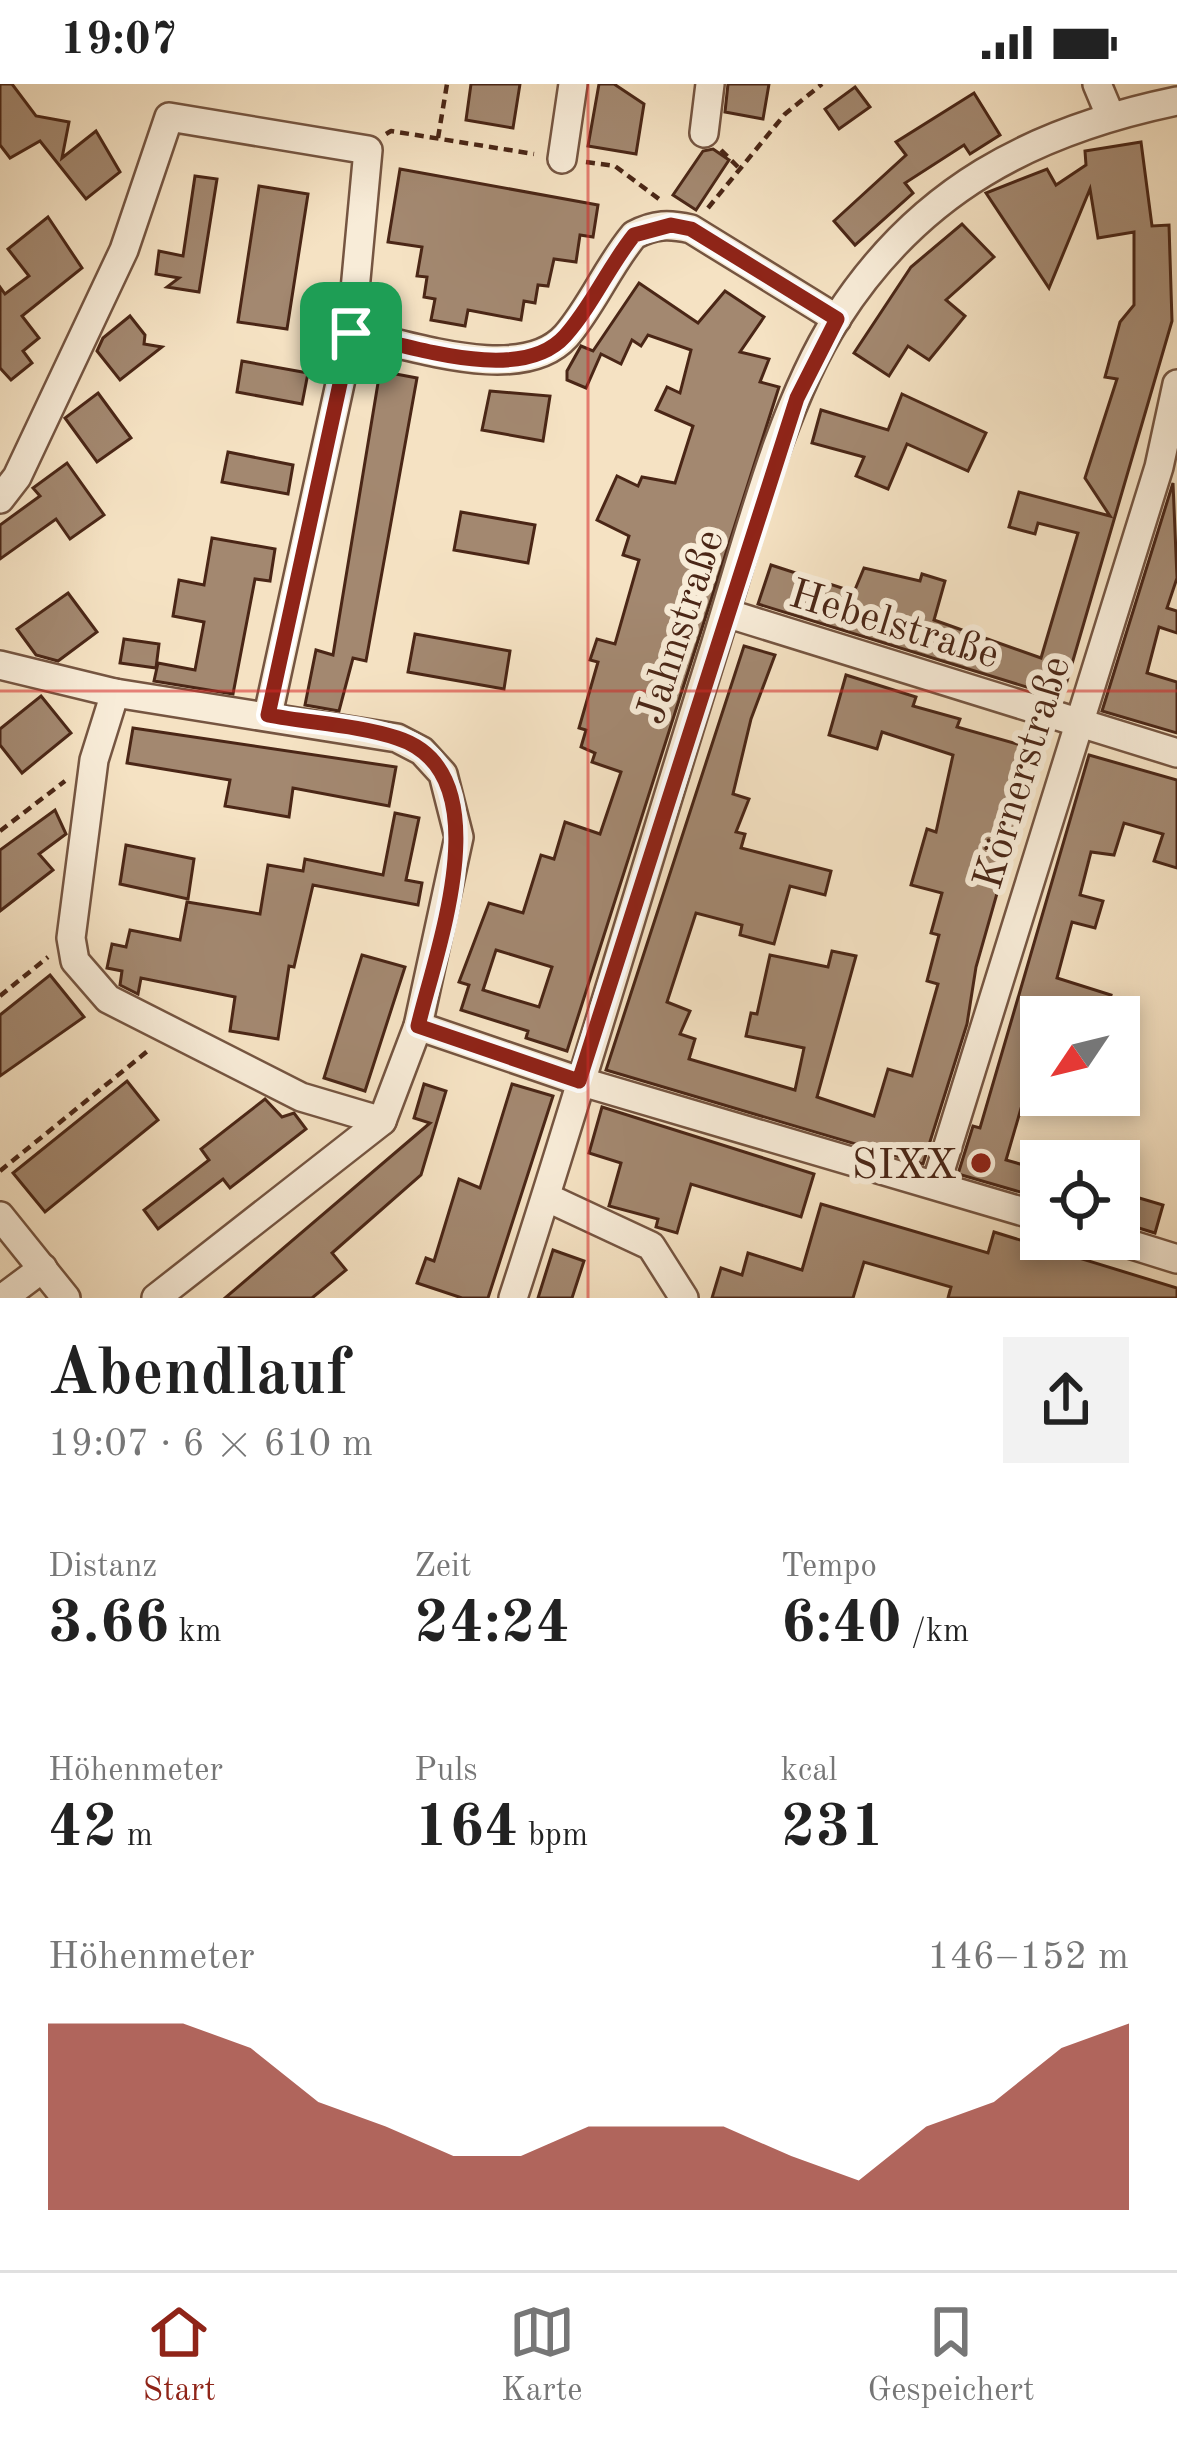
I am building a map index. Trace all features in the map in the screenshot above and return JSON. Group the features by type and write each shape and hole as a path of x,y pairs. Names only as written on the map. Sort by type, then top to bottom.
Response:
{"street":[{"path":"562,159 573,84"},
{"path":"704,133 710,84"},
{"path":"1097,84 1110,115"},
{"name":"Jahnstraße","path":"513,1298 797,398 837,319 911,229 988,165 1110,115 1177,101"},
{"path":"0,499 16,477 124,250 170,117 368,150 351,333 268,715"},
{"path":"351,333 499,362 533,359 564,338 634,235 652,226 691,229 837,319"},
{"name":"Körnerstraße","path":"936,1184 1159,466 1177,384"},
{"name":"Hebelstraße","path":"726,613 1177,753"},
{"path":"0,665 115,693 398,738 422,751 443,774 459,837 418,1026 382,1121 156,1298"},
{"path":"115,693 94,760 71,938 75,961 97,989 173,1030 302,1097 382,1121"},
{"path":"418,1026 579,1081 1020,1210"},
{"path":"546,1197 651,1246 684,1298"},
{"path":"0,1216 66,1298"},
{"path":"1140,1247 1177,1259"},
{"path":"3,1298 43,1268"}],"path":[{"path":"438,138 447,84"},
{"path":"691,229 785,114 821,84"},
{"path":"0,831 94,760"},
{"path":"0,996 71,938"},
{"path":"0,1171 173,1030"}],"building":[{"path":"0,84 12,84 36,116 69,122 62,158 96,131 120,172 86,199 40,141 10,158 0,145"},
{"path":"471,84 520,84 513,128 466,120"},
{"path":"599,84 614,84 644,104 636,154 588,146"},
{"path":"728,84 769,84 763,119 725,112"},
{"path":"855,87 870,107 839,129 825,109"},
{"path":"974,93 1000,135 970,154 964,145 905,183 913,193 855,245 834,221 906,155 896,142"},
{"path":"1141,142 1152,226 1169,225 1172,321 1062,698 758,604 771,565 854,592 864,568 920,581 922,574 945,581 934,620 1041,658 1078,533 1038,523 1035,534 1009,527 1019,492 1110,516 1085,478 1117,379 1105,377 1120,322 1134,305 1134,232 1098,238 1090,189 1049,288 986,193 1047,169 1056,185 1086,165 1085,151"},
{"path":"713,149 729,160 696,210 673,195 703,151"},
{"path":"400,169 598,205 593,237 580,235 576,262 554,259 548,286 538,285 535,303 524,301 521,320 468,310 465,326 431,320 435,299 424,297 427,277 417,276 422,247 388,242"},
{"path":"195,176 217,179 199,292 167,287 179,278 156,274 159,251 183,256"},
{"path":"259,186 308,194 287,329 238,322"},
{"path":"48,217 82,268 22,316 39,338 23,351 32,363 11,380 0,368 0,287 5,294 29,276 8,249"},
{"path":"962,224 994,257 946,300 965,316 929,360 908,346 889,376 854,353 911,267"},
{"path":"639,283 698,323 725,291 764,317 740,352 769,359 760,382 779,387 567,1051 526,1038 528,1031 461,1010 469,985 459,982 489,903 523,913 541,855 554,859 565,822 600,834 621,772 592,762 595,753 581,747 586,730 579,728 598,662 590,660 597,639 615,644 639,560 623,555 629,536 597,520 617,476 638,486 642,477 675,483 693,426 656,410 667,387 680,393 691,350 648,335 641,346 632,340 621,364 601,354 586,388 567,380 581,346 593,351","holes":["496,950 552,967 539,1007 483,990"]},
{"path":"130,316 145,335 144,344 162,347 120,380 97,351 103,338"},
{"path":"242,361 308,373 302,404 237,392"},
{"path":"380,371 417,378 366,661 353,658 339,711 305,705 316,650 333,655"},
{"path":"490,391 550,396 543,441 482,430"},
{"path":"98,393 131,438 97,462 65,418"},
{"path":"902,394 986,433 968,471 907,444 888,489 856,476 864,457 812,443 821,410 888,430"},
{"path":"228,452 293,465 288,494 222,482"},
{"path":"67,463 104,515 70,539 56,519 0,559 0,525 40,496 33,488"},
{"path":"1173,483 1177,578 1167,608 1177,611 1177,633 1159,627 1147,673 1177,682 1177,733 1102,711"},
{"path":"461,512 535,525 528,563 454,550"},
{"path":"212,538 275,549 270,581 255,579 233,694 154,681 158,663 195,670 204,622 173,616 179,580 204,585"},
{"path":"68,593 97,632 58,661 36,655 17,629"},
{"path":"415,634 510,651 504,689 408,672"},
{"path":"124,639 159,644 156,668 120,663"},
{"path":"744,646 775,655 751,719 733,794 749,799 736,832 745,834 741,848 831,871 825,895 790,886 774,944 740,935 742,925 696,913 667,1002 690,1011 680,1034 695,1039 689,1059 795,1090 804,1048 746,1036 751,1013 757,1014 770,955 828,967 832,951 856,956 817,1097 874,1116 888,1069 912,1076 938,984 927,981 939,935 931,933 942,893 911,885 927,829 936,832 953,755 882,732 877,749 829,735 846,675 916,697 913,706 960,719 957,727 1017,744 1021,733 1041,739 976,967 967,1024 923,1164 606,1070"},
{"path":"41,696 71,733 22,773 0,745 0,729"},
{"path":"133,728 396,767 389,806 293,788 289,817 225,806 230,780 127,763"},
{"path":"1089,755 1177,780 1177,868 1154,861 1163,834 1124,823 1114,855 1091,852 1080,895 1103,901 1095,928 1072,922 1057,978 1111,996 1020,996 1020,1112 1006,1160 1020,1164 1020,1192 958,1174 973,1126 980,1128"},
{"path":"55,810 66,834 39,854 53,870 0,911 0,850"},
{"path":"395,813 419,818 406,880 422,883 418,905 313,885 294,967 289,966 278,1039 230,1031 235,997 141,978 138,994 120,985 122,971 107,968 112,944 126,947 130,930 180,940 187,902 260,914 268,865 303,871 305,859 383,875"},
{"path":"126,845 194,859 188,899 120,884"},
{"path":"362,955 405,967 365,1091 324,1078"},
{"path":"50,975 84,1017 0,1076 0,1015"},
{"path":"127,1081 158,1120 45,1212 13,1173"},
{"path":"424,1084 446,1091 421,1175 332,1253 346,1270 312,1298 225,1298 430,1123 414,1118"},
{"path":"512,1084 553,1096 488,1298 462,1298 417,1283 426,1258 434,1261 459,1179 480,1188"},
{"path":"265,1099 282,1117 294,1113 306,1129 230,1188 223,1179 158,1229 144,1210 209,1160 201,1149"},
{"path":"602,1107 814,1174 801,1217 691,1184 677,1233 656,1227 658,1219 609,1206 621,1163 589,1153"},
{"path":"1140,1198 1163,1205 1155,1233 1140,1228"},
{"path":"821,1204 988,1253 994,1232 1020,1240 1020,1260 1086,1260 1177,1288 1177,1298 948,1298 951,1287 864,1262 853,1298 712,1298 721,1268 742,1275 748,1253 802,1270"},
{"path":"553,1250 584,1261 572,1298 538,1298"}],"place":[{"name":"SIXX","path":"981,1163"}],"route":[{"path":"671,225 691,229 837,319 797,398 579,1081 418,1026 459,837 458,817 443,774 422,751 398,738 268,715 351,333 499,362 533,359 564,338 634,235 652,226 671,225"}]}
